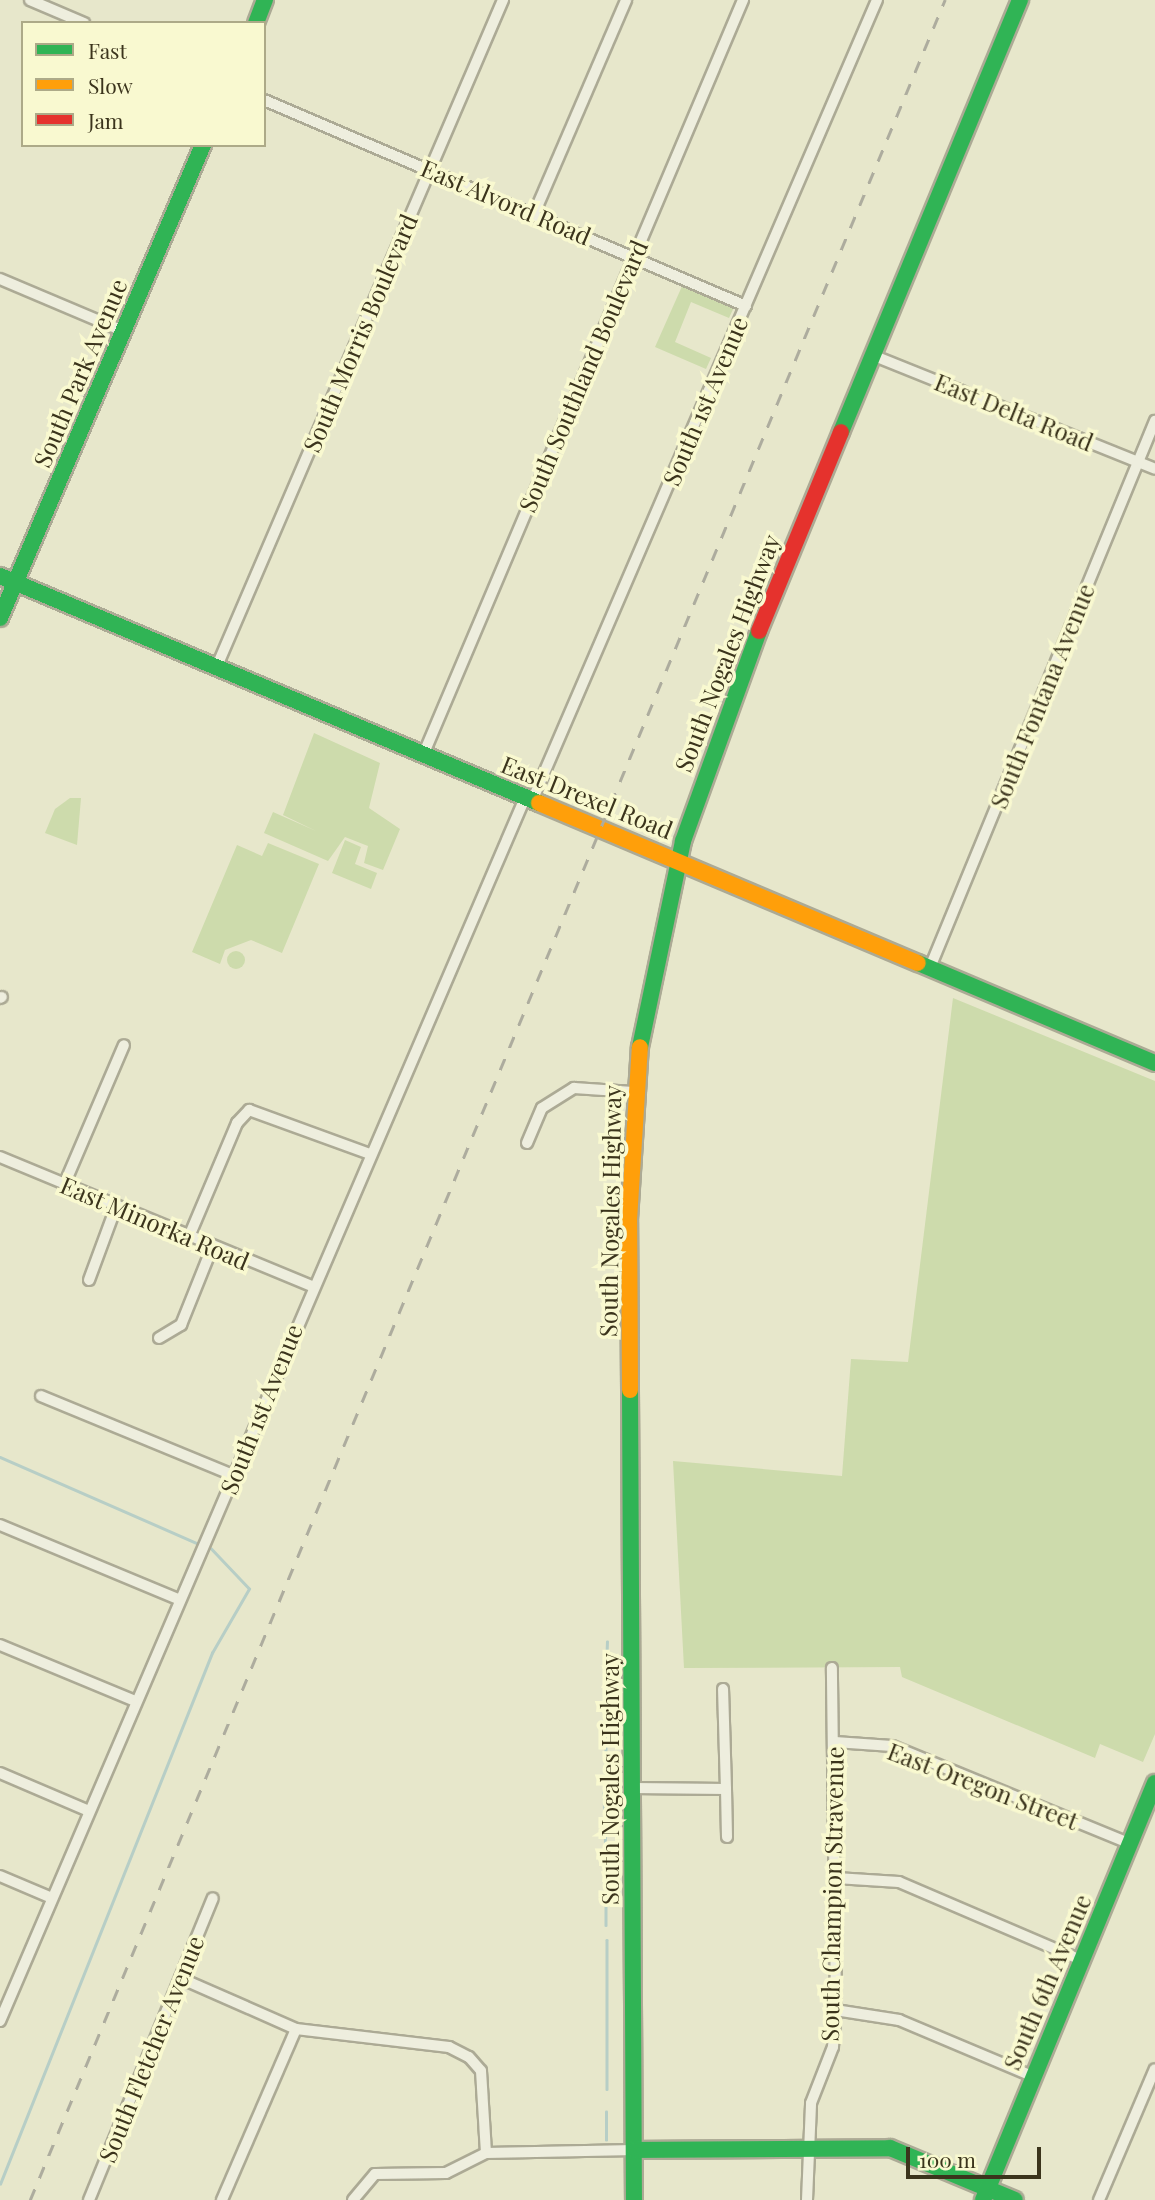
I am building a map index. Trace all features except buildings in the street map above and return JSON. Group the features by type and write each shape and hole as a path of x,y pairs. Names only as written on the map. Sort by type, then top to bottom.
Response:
{"main road":[{"path":"257,21 265,0"},
{"name":"South Nogales Highway","path":"634,2200 633,1093 680,860 726,713 1020,0"},
{"name":"South Park Avenue","path":"0,618 7,580 123,331 202,147"},
{"name":"East Drexel Road","path":"7,580 680,860 929,970 1155,1063"},
{"name":"South 6th Avenue","path":"986,2194 1080,1960 1153,1793"},
{"path":"635,2150 806,2144 890,2148 986,2194 1015,2200"}],"street":[{"path":"30,0 78,21"},
{"name":"South Morris Boulevard","path":"217,666 503,0"},
{"path":"534,214 626,0"},
{"name":"South Southland Boulevard","path":"424,753 743,0"},
{"name":"South 1st Avenue","path":"0,2021 135,1701 234,1476 311,1286 746,306 877,0"},
{"name":"East Alvord Road","path":"266,101 746,306"},
{"path":"0,279 123,331"},
{"name":"East Delta Road","path":"872,355 1155,470"},
{"name":"South Fontana Avenue","path":"929,970 1155,421"},
{"path":"64,1185 124,1045"},
{"path":"527,1143 542,1108 574,1088 633,1093"},
{"path":"188,1239 237,1124 249,1107 370,1154"},
{"name":"East Minorka Road","path":"0,1157 188,1239 311,1286"},
{"path":"89,1280 116,1207"},
{"path":"159,1338 181,1325 212,1248"},
{"path":"41,1395 234,1476"},
{"path":"0,1525 180,1600"},
{"path":"0,1645 135,1701"},
{"name":"South Champion Stravenue","path":"807,2200 806,2144 811,2103 833,2047 835,2010 835,1742 832,1668"},
{"path":"723,1689 727,1837"},
{"name":"East Oregon Street","path":"835,1742 892,1746 1129,1843"},
{"path":"0,1773 89,1811"},
{"path":"633,1788 726,1788"},
{"path":"0,1876 52,1898"},
{"path":"836,1878 899,1882 1080,1960"},
{"name":"South Fletcher Avenue","path":"89,2200 213,1898"},
{"path":"180,1978 296,2029 449,2047 481,2071 486,2153"},
{"path":"835,2010 899,2020 1032,2076"},
{"path":"222,2200 296,2029"},
{"path":"1099,2200 1155,2070"},
{"path":"353,2200 366,2178 446,2173 486,2153 635,2150"}],"green space":[{"path":"683,284 735,305 729,318 691,302 675,342 711,358 706,369 655,347"},
{"path":"314,733 380,763 369,808 400,829 383,870 364,863 368,846 345,837 328,861 264,833 273,812 316,831 283,815"},
{"path":"70,798 81,798 77,845 45,833 55,809"},
{"path":"345,840 361,847 355,864 377,873 371,889 332,873"},
{"path":"268,843 319,864 282,953 251,940 225,950 220,964 192,952 237,845 262,856"},
{"path":"232,951 240,951 245,960 243,967 232,969 227,964 227,956"},
{"path":"953,998 1155,1081 1155,1734 1143,1762 1100,1744 1095,1758 902,1677 900,1667 684,1668 673,1461 842,1476 851,1359 908,1362"}],"waterway":[{"path":"0,1457 197,1543"},
{"path":"0,2184 212,1653 249,1589 211,1549"},
{"path":"605,1698 607,1642"},
{"path":"605,1778 606,1716"},
{"path":"604,1793 606,1862"},
{"path":"606,1887 606,1925"},
{"path":"607,1940 607,2089"},
{"path":"606,2112 606,2140"}],"railway":[{"path":"30,2200 945,0"}],"traffic: fast":[{"path":"257,21 265,0"},
{"path":"841,432 1020,0"},
{"path":"0,618 202,147"},
{"path":"0,576 539,803"},
{"path":"640,1047 683,841 759,631"},
{"path":"918,963 1155,1063"},
{"path":"630,1390 634,2200"},
{"path":"983,2200 1155,1783"},
{"path":"635,2150 890,2148 1015,2200"}],"traffic: slow":[{"path":"539,803 918,963"},
{"path":"630,1390 629,1220 640,1047"}],"traffic: jam":[{"path":"759,631 841,432"}]}
